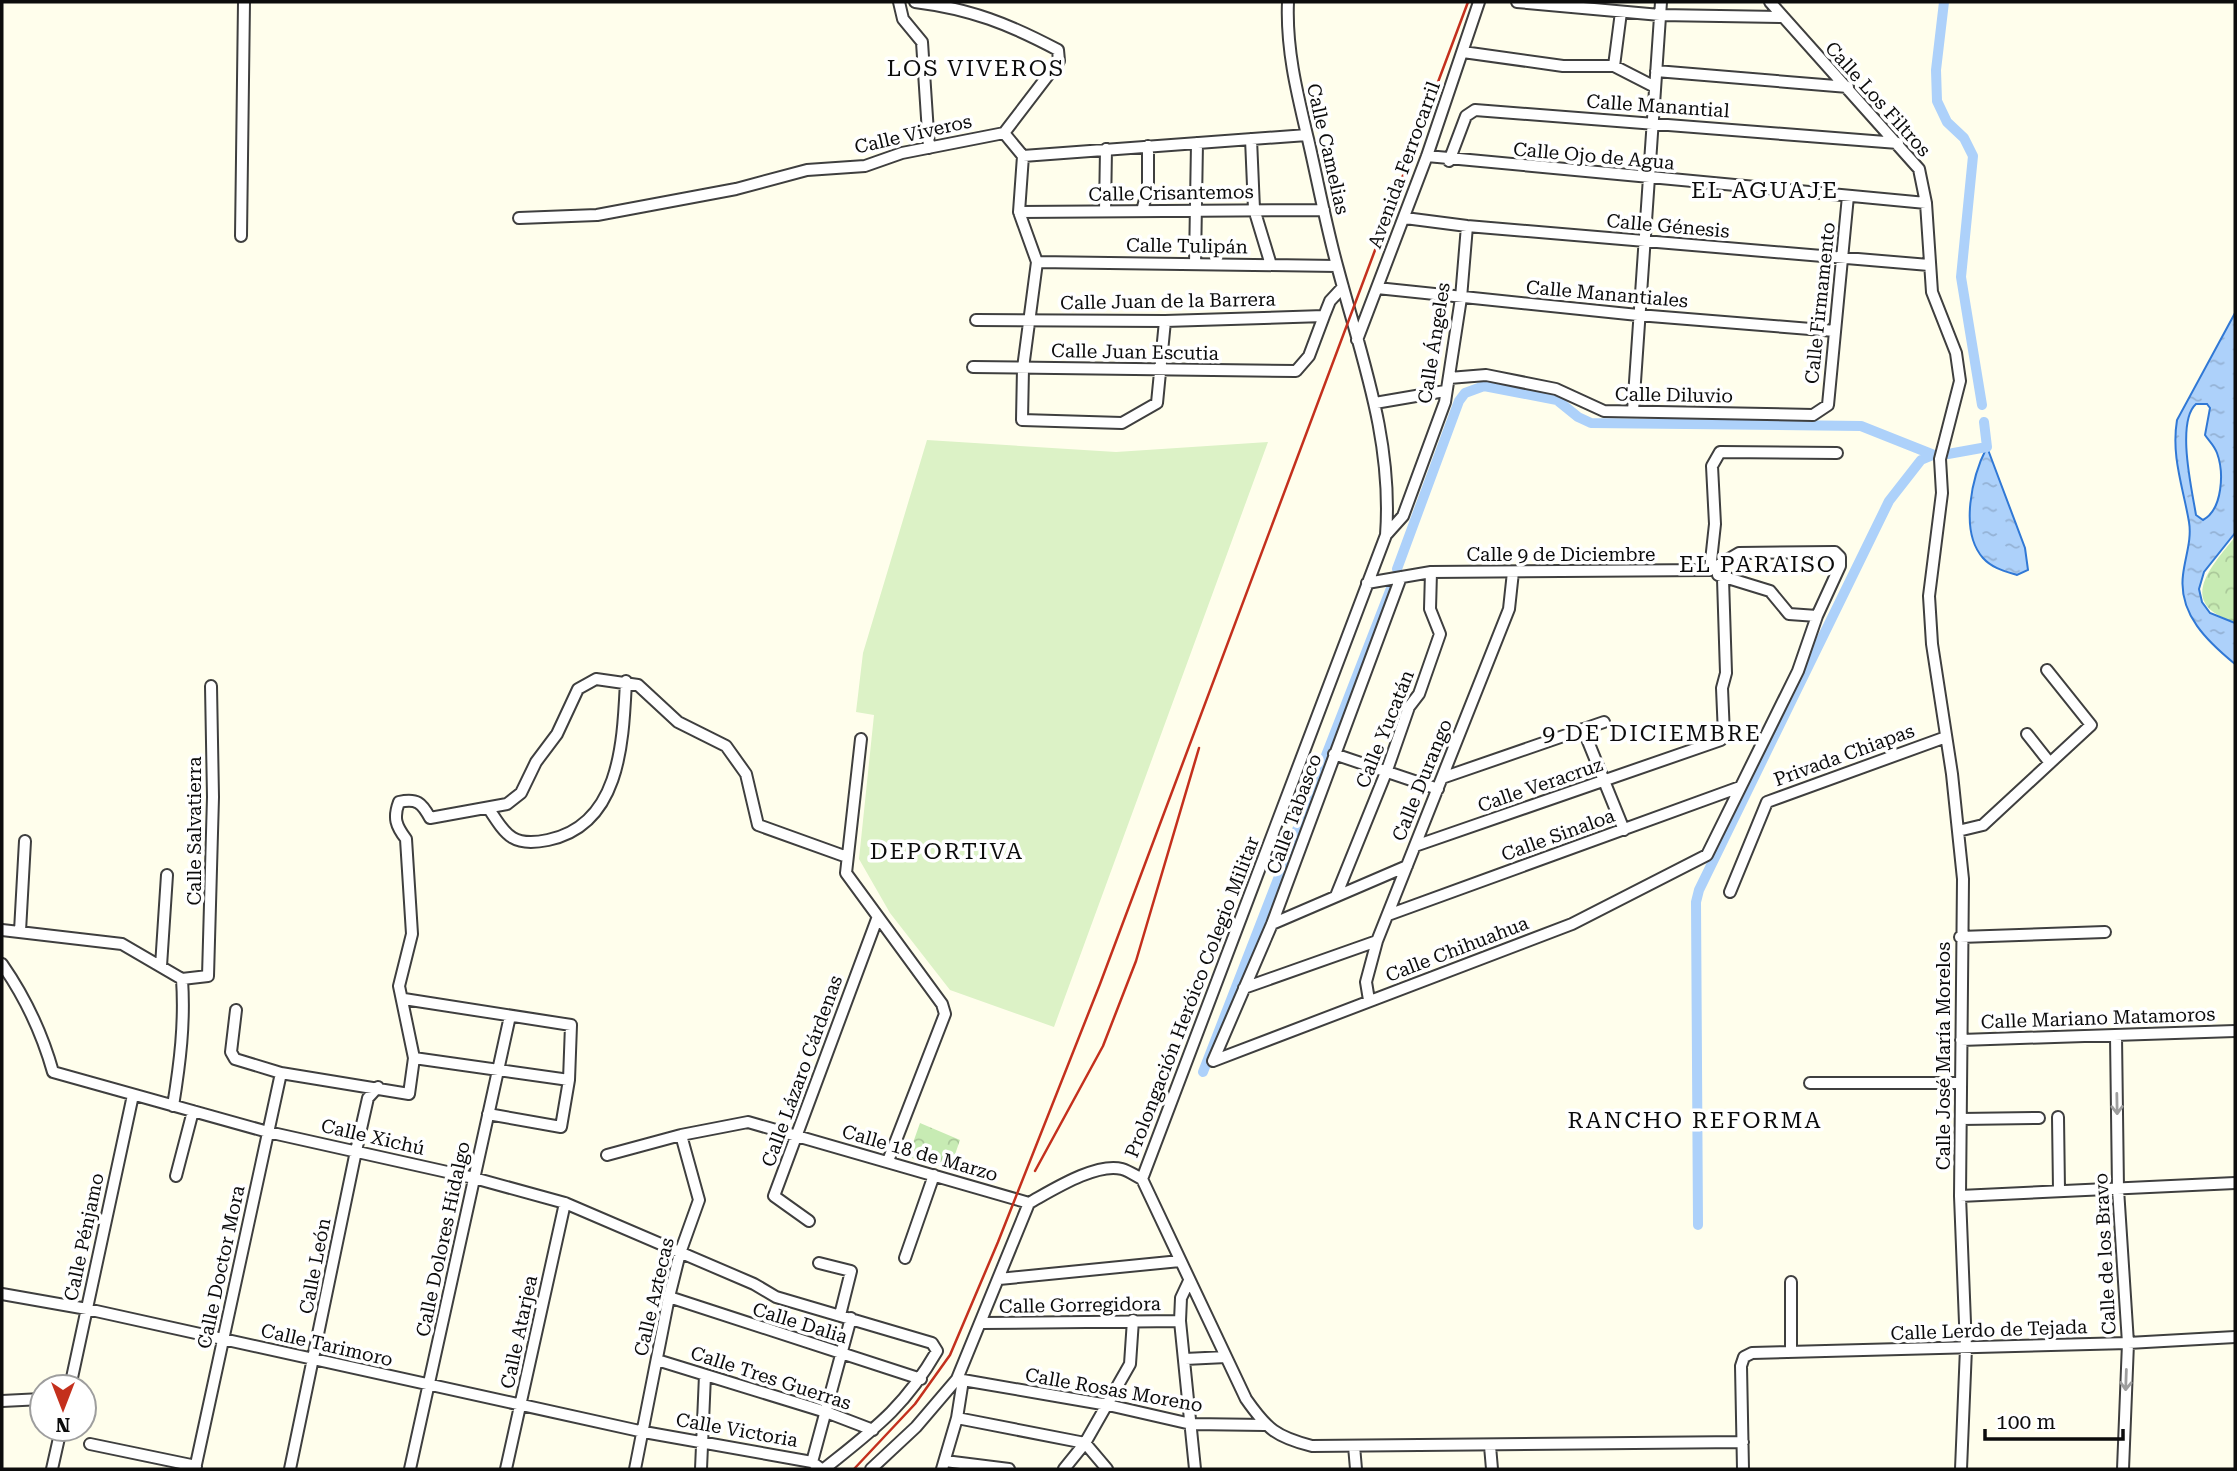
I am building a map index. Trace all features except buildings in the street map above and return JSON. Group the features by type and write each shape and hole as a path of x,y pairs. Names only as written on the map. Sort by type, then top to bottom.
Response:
{"street":[{"path":"241,236 244,2"},
{"path":"899,2 903,19 922,42 929,148"},
{"path":"915,2 957,4 1009,24 1058,50 1060,57 1004,133 1023,156 1019,212 1037,262 1023,368 1022,420 1122,424 1157,403 1158,370 1165,321"},
{"name":"Calle Camelias","path":"1289,2 1287,29 1290,57 1347,303"},
{"name":"Avenida Ferrocarril","path":"1357,340 1405,218 1479,2"},
{"path":"1517,2 1660,15 1782,17"},
{"path":"1633,411 1661,2"},
{"name":"Calle Los Filtros","path":"1770,2 1919,169 1926,203 1932,292 1956,353 1960,381 1940,459 1942,493 1929,596 1932,644"},
{"path":"1614,66 1621,12"},
{"path":"1463,52 1563,66 1614,66 1655,87"},
{"path":"1656,71 1848,87"},
{"name":"Calle Manantial","path":"1449,161 1470,111 1653,122 1898,143"},
{"name":"Calle Viveros","path":"519,218 597,215 736,189 807,170 865,166 902,153 970,137 1004,133"},
{"path":"1023,156 1307,135"},
{"path":"1251,139 1254,209 1271,265"},
{"path":"1195,264 1197,143"},
{"path":"1142,211 1148,188 1148,146"},
{"path":"1105,211 1106,149"},
{"name":"Calle Ojo de Agua","path":"1427,156 1449,161 1926,203"},
{"name":"Calle Firmamento","path":"1822,412 1828,405 1848,196"},
{"name":"Calle Crisantemos","path":"1019,212 1324,210"},
{"name":"Calle Génesis","path":"1405,218 1644,242 1929,265"},
{"name":"Calle Ángeles","path":"1386,536 1403,516 1445,401 1461,298 1467,226"},
{"name":"Calle Tulipán","path":"1037,262 1337,266"},
{"path":"1324,316 1330,300 1343,287"},
{"name":"Calle Manantiales","path":"1377,288 1639,315 1835,331"},
{"name":"Prolongación Heróico Colegio Militar","path":"1347,303 1384,443 1389,494 1386,536 1142,1179 1246,1399 1265,1426 1283,1439 1312,1446 1743,1441"},
{"name":"Calle Juan de la Barrera","path":"976,320 1165,321 1324,316"},
{"name":"Calle Juan Escutia","path":"973,367 1296,371 1309,356 1324,316"},
{"name":"Calle Diluvio","path":"1449,378 1486,375 1556,389 1604,411 1813,415 1822,412"},
{"path":"1375,403 1445,391"},
{"path":"1741,787 1798,671 1817,616 1789,614 1770,591 1723,579 1710,570 1715,524 1712,466 1720,452 1837,453"},
{"name":"Calle 9 de Diciembre","path":"1401,577 1431,572 1710,570 1739,553 1835,552 1840,557 1840,566 1817,616"},
{"name":"Calle Yucatán","path":"1336,896 1387,771 1409,707 1419,694 1440,634 1430,609 1431,572"},
{"name":"Calle Durango","path":"1369,1000 1366,982 1377,941 1510,609 1513,572"},
{"path":"1367,583 1401,577"},
{"name":"Calle Tabasco","path":"1213,1061 1272,924 1401,577"},
{"name":"Calle Veracruz","path":"1415,846 1721,740 1724,734 1722,688 1726,673 1723,579"},
{"name":"Calle José María Morelos","path":"1932,644 1963,878 1960,937 1960,1196 1966,1348 1961,1469"},
{"path":"1958,831 1983,825 2091,725 2047,670"},
{"path":"236,1010 231,1052 235,1059 281,1073 409,1094 414,1058 404,999 398,986 412,934 410,872 406,839 397,828 395,814 399,802 411,799 422,804 430,818 508,804 521,793 536,762 557,734 578,689 596,678 638,685 678,722 726,746 746,774 758,825 847,858"},
{"path":"489,809 511,837 527,845 563,837 588,822 605,802 616,771 626,681"},
{"name":"Calle Salvatierra","path":"182,979 208,976 213,797 211,686"},
{"path":"1334,754 1387,771 1440,783 1604,722"},
{"path":"1583,729 1602,783 1624,830"},
{"path":"2027,734 2050,763"},
{"name":"Privada Chiapas","path":"1730,892 1767,802 1946,737"},
{"path":"861,738 846,873 877,919 942,1004 945,1014 888,1161"},
{"name":"Calle Sinaloa","path":"1388,915 1741,787"},
{"name":"Calle Chihuahua","path":"1213,1061 1572,924 1707,855 1741,787"},
{"path":"20,931 25,841"},
{"path":"1272,924 1407,866"},
{"path":"162,966 167,874"},
{"name":"Calle Lázaro Cárdenas","path":"809,1221 774,1196 877,919"},
{"path":"2,930 122,944 182,979 184,1028 173,1106"},
{"path":"1960,937 2105,932"},
{"path":"1244,988 1377,941"},
{"name":"Calle Xichú","path":"2,964 17,985 44,1043 52,1072 268,1132 474,1178 565,1203 754,1284 776,1297 932,1343 937,1351 921,1379"},
{"path":"404,999 570,1025 569,1080 561,1127 488,1114"},
{"name":"Calle Dolores Hidalgo","path":"410,1469 510,1016"},
{"name":"Calle Mariano Matamoros","path":"1961,1040 2235,1031"},
{"name":"Calle de los Bravo","path":"2116,1036 2118,1189 2128,1343 2123,1469"},
{"path":"414,1058 569,1080"},
{"name":"Calle Doctor Mora","path":"195,1468 281,1073"},
{"path":"1810,1083 1961,1083"},
{"name":"Calle León","path":"290,1469 368,1098 378,1087"},
{"name":"Calle Pénjamo","path":"73,1373 133,1095"},
{"path":"176,1177 192,1111"},
{"path":"2058,1117 2059,1190"},
{"path":"1961,1119 2039,1118"},
{"name":"Calle 18 de Marzo","path":"607,1155 681,1135 748,1122 1029,1203"},
{"name":"Calle Aztecas","path":"635,1469 669,1297 680,1253 699,1200 681,1135"},
{"path":"1009,1469 944,1465 957,1418 960,1380 1029,1203 1097,1171 1121,1168 1142,1179"},
{"path":"905,1258 934,1175"},
{"path":"1960,1196 2235,1183"},
{"name":"Calle Atarjea","path":"506,1469 565,1203"},
{"path":"999,1279 1180,1261"},
{"path":"819,1263 851,1271 841,1353 826,1412 819,1467"},
{"path":"1189,1280 1181,1298 1180,1321 1195,1469"},
{"path":"1791,1282 1791,1352"},
{"name":"Calle Tarimoro","path":"2,1294 87,1308 644,1432"},
{"name":"Calle Dalia","path":"669,1297 921,1379"},
{"path":"1064,1469 1085,1443 1130,1364 1133,1321"},
{"name":"Calle Gorregidora","path":"981,1323 1180,1321"},
{"name":"Calle Lerdo de Tejada","path":"1743,1441 1741,1366 1744,1357 1752,1353 2128,1343 2235,1337"},
{"path":"1185,1359 1226,1357"},
{"name":"Calle Tres Guerras","path":"657,1360 826,1412 873,1430"},
{"path":"701,1469 705,1375"},
{"path":"819,1467 894,1413 921,1379"},
{"path":"871,1469 916,1427 960,1380"},
{"name":"Calle Rosas Moreno","path":"960,1380 1108,1405 1191,1424 1265,1426"},
{"path":"2,1401 28,1400"},
{"path":"957,1418 1085,1443 1107,1469"},
{"name":"Calle Victoria","path":"644,1432 701,1441 819,1467"},
{"path":"1743,1441 1743,1469"},
{"path":"52,1469 58,1443"},
{"path":"90,1444 195,1468"},
{"path":"1354,1446 1356,1469"},
{"path":"1490,1446 1493,1469"}],"green space":[{"path":"927,440 1116,452 1268,442 1054,1027 950,990 890,913 859,859 874,715 856,712 863,653"},
{"path":"2235,537 2235,622 2217,614 2207,605 2202,595 2208,573"},
{"path":"920,1123 960,1140 950,1169 908,1157"}],"water":[{"path":"2235,313 2235,533 2204,572 2199,589 2202,602 2210,613 2235,623 2235,664 2205,636 2185,602 2183,575 2190,529 2178,471 2177,420","holes":["2196,404 2207,404 2210,408 2205,435 2217,453 2221,480 2215,508 2203,520 2196,515 2186,440 2190,413"]},
{"path":"1987,447 2025,548 2028,570 2017,575 1998,569 1983,558 1971,533 1970,503"}],"waterway":[{"path":"1944,2 1936,70 1937,101 1947,122 1964,138 1973,156 1961,277 1982,405"},
{"path":"1397,569 1459,401 1465,393 1484,386 1557,400 1578,417 1591,423 1861,426 1934,455"},
{"path":"1948,454 1987,447 1984,422"},
{"path":"1698,1225 1696,902 1699,890 1889,501 1921,460 1933,455"},
{"path":"1203,1072 1393,583"}],"railway":[{"path":"854,1469 915,1404 950,1355 998,1242 1100,984 1468,2"},
{"path":"1035,1171 1103,1046 1136,961 1199,748"}],"district":[{"name":"LOS VIVEROS","path":"976,68"},
{"name":"EL AGUAJE","path":"1765,190"},
{"name":"EL PARAISO","path":"1758,564"},
{"name":"9 DE DICIEMBRE","path":"1652,733"},
{"name":"DEPORTIVA","path":"947,851"},
{"name":"RANCHO REFORMA","path":"1695,1120"}]}
